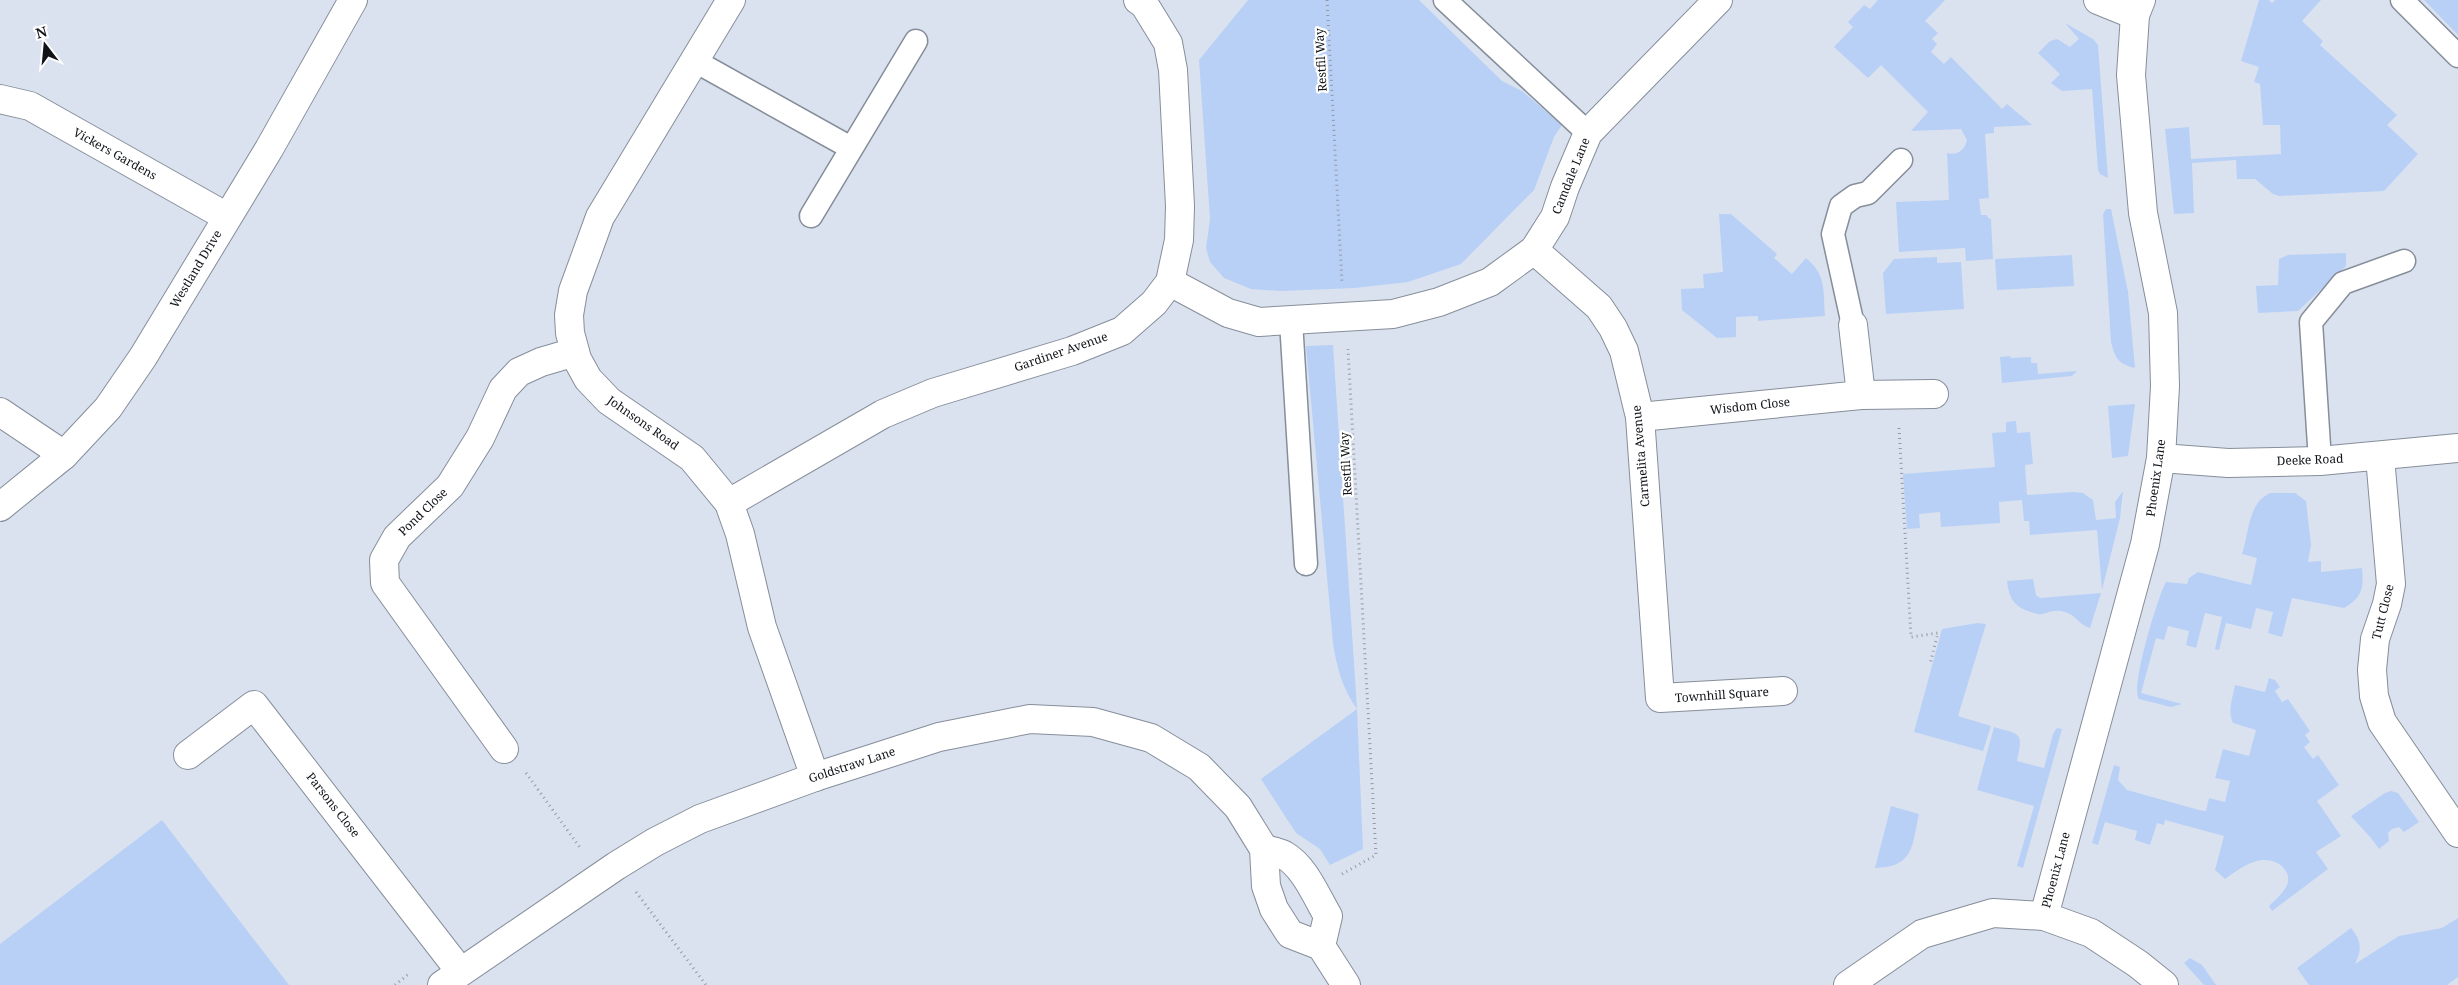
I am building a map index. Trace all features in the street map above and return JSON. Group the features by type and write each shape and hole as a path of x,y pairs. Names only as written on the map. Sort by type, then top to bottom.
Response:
{"street":[{"name":"Westland Drive","path":"0,506 64,456 114,401 143,357 269,149 352,0"},
{"name":"Johnsons Road","path":"731,0 600,217 585,254 573,292 569,315 570,333 575,352 588,380 609,401 692,458 729,503 740,534 762,627 815,777"},
{"name":"Gardiner Avenue","path":"729,503 883,414 933,393 1072,351 1122,331 1154,303 1170,282 1179,240 1180,206 1173,70 1168,43 1144,4 1138,0"},
{"name":"Camdale Lane","path":"1170,282 1228,313 1259,322 1393,314 1439,302 1490,282 1534,250 1555,217 1565,187 1588,133 1718,0"},
{"path":"2098,0 2138,8"},
{"name":"Phoenix Lane","path":"2044,916 2145,544 2161,458 2165,386 2163,313 2143,213 2131,75 2138,8"},
{"name":"Vickers Gardens","path":"0,99 30,106 227,217"},
{"name":"Carmelita Avenue","path":"1534,250 1599,308 1614,328 1624,351 1640,417 1660,698"},
{"path":"1853,325 1861,395"},
{"name":"Pond Close","path":"504,749 385,583 384,560 397,537 450,486 480,438 503,389 519,372 541,362 575,352"},
{"name":"Wisdom Close","path":"1640,417 1861,395 1934,394"},
{"path":"0,412 64,456"},
{"name":"Deeke Road","path":"2161,458 2228,463 2320,461 2380,457 2458,448"},
{"name":"Tutt Close","path":"2380,457 2391,584 2387,604 2375,639 2372,670 2374,696 2382,722 2458,833"},
{"name":"Townhill Square","path":"1660,698 1783,691"},
{"name":"Parsons Close","path":"188,755 254,705 451,978"},
{"name":"Goldstraw Lane","path":"451,978 608,871 655,842 700,819 815,777 939,737 1030,720 1093,722 1151,738 1199,767 1238,806 1264,849 1266,886 1274,909 1290,934 1321,946"},
{"path":"1264,849 1283,854 1297,865 1312,888 1328,916 1321,946 1346,985"},
{"path":"1848,985 1922,934 1993,913 2044,916 2091,933 2138,964 2164,985"}],"lane":[{"path":"1445,0 1588,133"},
{"path":"2402,0 2458,56"},
{"path":"811,216 916,41"},
{"path":"695,60 851,148"},
{"path":"1853,325 1833,234 1841,206 1855,196 1868,193 1901,160"},
{"path":"2320,461 2310,322 2343,283 2404,262"},
{"path":"1291,321 1306,564"}],"path":[{"name":"Restfil Way","path":"1312,888 1376,856 1326,0"},
{"path":"1896,395 1911,637 1938,633 1930,664"},
{"path":"504,749 514,756 608,871 706,985"}],"shaded area":[{"path":"1248,0 1419,0 1502,81 1522,91 1562,125 1554,137 1534,190 1461,264 1408,282 1355,288 1281,291 1251,289 1224,278 1210,262 1206,248 1210,219 1199,60"},
{"path":"1878,0 1945,0 1925,21 1938,33 1932,39 1937,44 1931,52 1944,64 1951,57 2002,109 2007,104 2032,125 1994,127 1994,133 1985,134 1989,198 1979,199 1981,215 1987,215 1991,219 1993,259 1966,261 1965,248 1899,252 1896,202 1949,200 1947,153 1954,154 1960,151 1967,140 1961,129 1911,131 1928,112 1881,65 1868,78 1834,47 1853,27 1848,22 1864,5 1870,9"},
{"path":"2259,0 2269,0 2272,3 2275,0 2321,0 2302,21 2323,41 2320,45 2397,115 2387,125 2418,154 2384,191 2279,196 2273,194 2255,179 2237,179 2236,160 2192,163 2194,213 2174,214 2165,129 2189,127 2191,159 2281,154 2280,125 2263,125 2260,84 2254,82 2259,67 2241,61"},
{"path":"2424,0 2458,0 2458,35"},
{"path":"2065,23 2093,39 2098,45 2108,178 2100,174 2098,170 2092,89 2062,91 2051,83 2060,74 2038,53 2050,41 2057,39 2070,47 2079,39"},
{"path":"2106,209 2111,209 2128,292 2135,368 2118,359 2111,342 2103,214"},
{"path":"1719,214 1731,214 1777,254 1774,258 1792,274 1806,258 1821,277 1824,291 1825,316 1758,321 1758,316 1736,317 1736,337 1717,338 1682,310 1681,289 1704,288 1703,274 1723,272"},
{"path":"2346,253 2346,266 2298,311 2258,313 2256,286 2278,285 2279,259 2288,255"},
{"path":"2072,255 2074,286 1997,290 1995,259"},
{"path":"1937,257 1937,263 1961,262 1964,309 1886,314 1883,273 1894,259"},
{"path":"1333,345 1357,709 1347,693 1341,677 1333,643 1306,346"},
{"path":"2010,356 2011,358 2031,357 2031,363 2037,363 2038,374 2077,371 2072,376 2002,383 2000,357"},
{"path":"2135,404 2128,456 2112,458 2108,406"},
{"path":"2016,421 2017,433 2030,432 2033,464 2025,465 2027,495 2083,493 2093,500 2096,520 2116,518 2115,502 2123,491 2120,518 2102,590 2097,530 2030,535 2029,521 2024,521 2022,500 1999,502 2000,523 1941,527 1940,512 1919,514 1920,528 1907,529 1903,474 1995,467 1992,433 2006,432 2006,422"},
{"path":"2270,493 2295,493 2306,501 2311,545 2308,562 2321,561 2321,572 2362,568 2363,581 2358,596 2344,608 2292,598 2282,637 2268,633 2273,612 2256,608 2251,629 2226,623 2219,650 2215,649 2222,617 2205,613 2196,648 2186,645 2189,631 2168,626 2164,640 2156,638 2141,693 2182,704 2171,707 2139,699 2137,691 2141,661 2157,605 2166,582 2187,584 2189,578 2198,572 2251,585 2257,558 2242,554 2253,511 2257,504"},
{"path":"2033,579 2036,595 2040,598 2101,593 2090,628 2083,625 2072,615 2062,611 2038,614 2025,610 2016,604 2009,592 2007,581"},
{"path":"1977,623 1986,624 1958,716 1991,726 1983,751 1914,732 1942,629"},
{"path":"2269,678 2275,680 2280,687 2275,691 2282,702 2288,699 2310,731 2305,735 2310,742 2304,747 2313,759 2318,755 2339,785 2317,801 2341,836 2316,852 2328,869 2272,911 2269,906 2287,885 2287,872 2281,865 2272,861 2262,860 2247,865 2225,879 2215,870 2224,836 2165,820 2164,825 2157,823 2150,845 2135,840 2137,831 2105,822 2098,845 2092,843 2114,765 2120,767 2118,780 2127,790 2206,811 2209,798 2225,802 2230,781 2215,778 2223,749 2249,756 2256,730 2233,723 2230,709 2235,685 2265,692"},
{"path":"1357,709 1363,849 1330,865 1320,849 1296,833 1261,779"},
{"path":"1994,727 2018,736 2020,745 2017,761 2044,768 2053,734 2057,728 2062,729 2023,868 2017,866 2034,806 1977,790"},
{"path":"2391,791 2398,793 2419,822 2404,832 2399,827 2392,829 2388,833 2389,841 2379,849 2351,816"},
{"path":"1891,806 1919,814 1915,836 1909,853 1904,859 1888,867 1875,868"},
{"path":"162,820 289,985 0,985 0,944"},
{"path":"2458,918 2458,977 2447,985 2309,985 2297,968 2351,928 2360,946 2355,964 2399,936 2442,928"},
{"path":"2190,958 2202,965 2216,985 2204,985 2184,963"}]}
